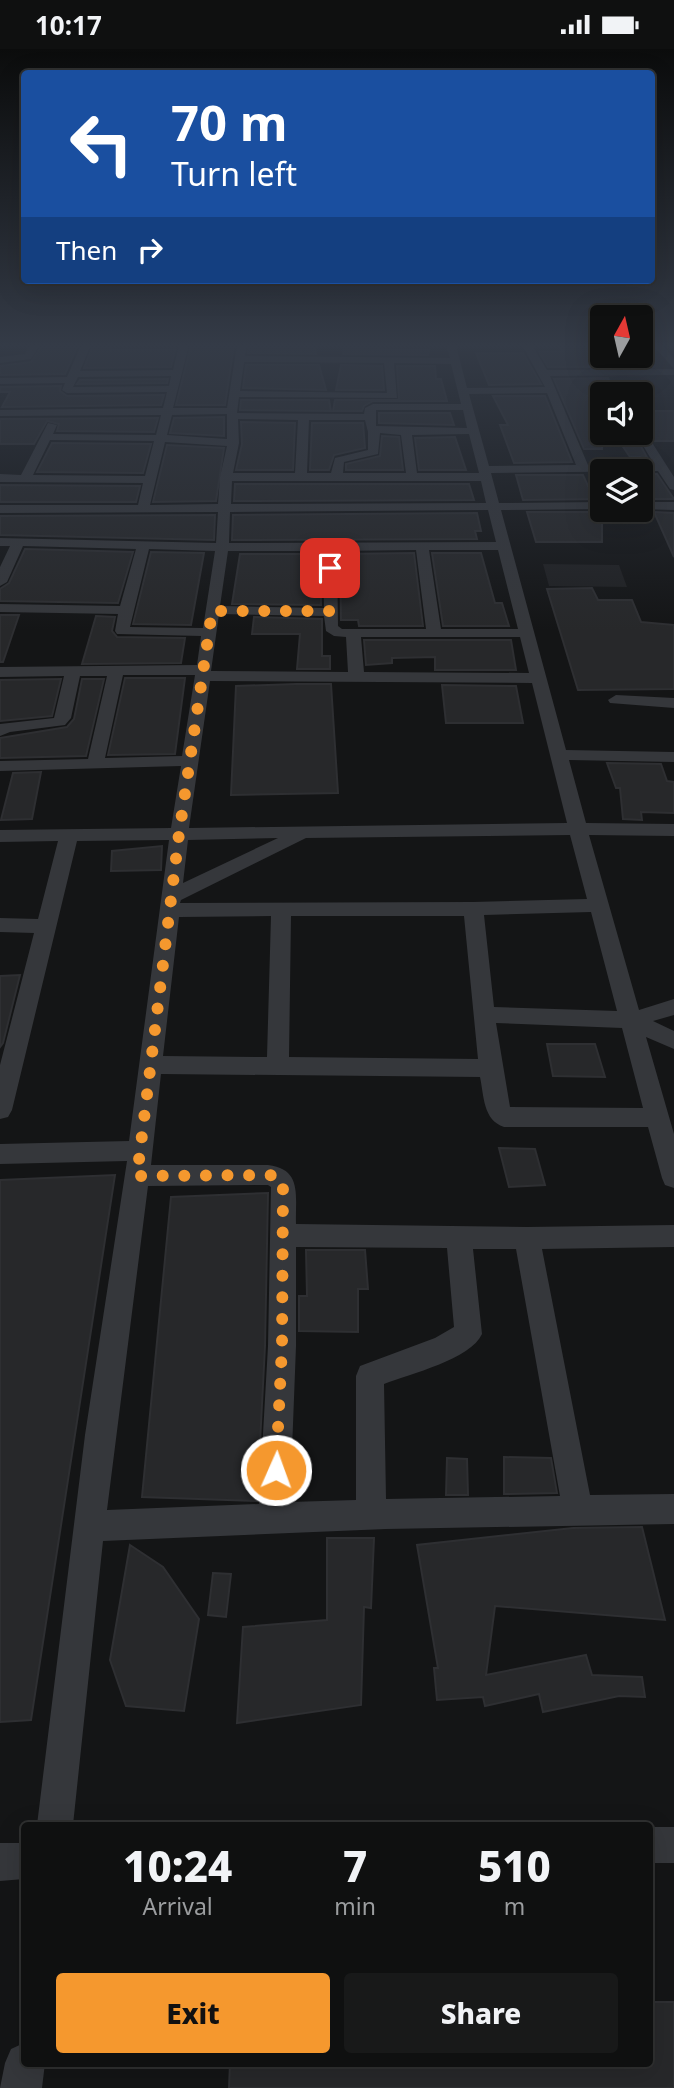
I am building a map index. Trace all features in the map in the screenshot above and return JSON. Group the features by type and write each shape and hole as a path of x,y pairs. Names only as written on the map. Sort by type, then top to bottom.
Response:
{"street":[{"path":"25,478 44,440"},
{"path":"143,508 160,440"},
{"path":"55,1822 89,1526 179,834 222,547 226,477 233,443 192,440"},
{"path":"301,477 303,440"},
{"path":"346,489 339,460 374,452 374,440"},
{"path":"407,440 412,477"},
{"path":"476,440 558,755 674,1178"},
{"path":"572,440 584,469"},
{"path":"649,445 674,486"},
{"path":"0,509 223,508 412,477 663,467"},
{"path":"226,477 301,477 346,489 494,507 590,506"},
{"path":"0,478 150,480"},
{"path":"653,506 674,506"},
{"path":"0,542 222,547 504,546"},
{"path":"0,582 18,543"},
{"path":"144,545 121,631 331,611"},
{"path":"422,546 434,633"},
{"path":"330,547 331,628 334,631 528,633"},
{"path":"0,608 126,610"},
{"path":"354,633 356,675"},
{"path":"0,671 539,678"},
{"path":"0,731 6,727 59,722 63,718 73,671"},
{"path":"96,764 116,671"},
{"path":"615,700 674,703"},
{"path":"558,755 674,757"},
{"path":"0,766 190,761"},
{"path":"0,836 674,830"},
{"path":"171,903 304,833"},
{"path":"0,1110 8,1046 46,926 69,835"},
{"path":"171,903 281,909 473,909 599,905"},
{"path":"278,1066 281,909"},
{"path":"473,909 490,1068 499,1112 504,1117 658,1118"},
{"path":"0,925 46,926"},
{"path":"485,1016 631,1020 674,1007"},
{"path":"631,1020 674,1041"},
{"path":"150,1065 490,1068"},
{"path":"0,1154 276,1176 283,1183 284,1235 274,1520"},
{"path":"284,1235 527,1238 674,1236"},
{"path":"371,1515 370,1376 444,1348 468,1334 459,1237"},
{"path":"527,1238 578,1511"},
{"path":"89,1526 371,1515 674,1509"},
{"path":"653,1845 674,1845"},
{"path":"0,1862 21,1861"},
{"path":"22,2088 25,2067"}],"shaded area":[{"path":"543,564 619,565 627,587 549,586"}],"building":[{"path":"0,440 36,440 34,444 0,444"},
{"path":"242,440 294,440 293,470 236,470"},
{"path":"311,440 364,440 365,448 334,455 329,470 310,470"},
{"path":"382,440 399,440 403,470 346,470 346,464 380,456"},
{"path":"415,440 456,440 466,470 419,470"},
{"path":"506,440 563,440 572,462 514,463"},
{"path":"580,440 590,440 590,445 602,445 602,449 584,449"},
{"path":"52,443 151,444 143,473 37,472"},
{"path":"167,445 224,448 216,501 153,502"},
{"path":"622,445 640,445 648,459 630,457"},
{"path":"653,474 657,474 674,499 653,499"},
{"path":"516,475 583,475 590,486 590,499 523,500"},
{"path":"235,484 469,484 474,500 234,501"},
{"path":"0,485 140,486 136,502 0,502"},
{"path":"527,512 590,512 590,522 602,522 602,542 536,542"},
{"path":"654,512 674,513 674,557"},
{"path":"477,513 481,531 475,531 477,539 232,540 233,515"},
{"path":"215,515 214,540 0,535 0,516"},
{"path":"25,549 133,552 118,603 0,601 0,589 9,583"},
{"path":"151,552 204,553 191,625 133,624"},
{"path":"414,553 423,626 359,626 358,620 341,620 340,554"},
{"path":"432,553 481,553 495,603 502,603 509,626 443,626"},
{"path":"240,554 320,554 321,605 232,604"},
{"path":"592,588 598,600 632,600 641,622 674,625 674,689 578,690 547,589"},
{"path":"0,615 19,615 3,662 0,662"},
{"path":"96,616 115,617 112,631 117,637 185,638 181,663 82,664"},
{"path":"254,617 322,619 322,656 330,656 330,669 297,669 300,634 252,634"},
{"path":"364,640 511,640 516,670 435,670 435,657 392,658 392,663 366,665"},
{"path":"125,678 185,678 175,754 108,755"},
{"path":"61,679 52,716 0,721 0,680"},
{"path":"82,679 104,679 86,756 0,758 0,738 67,727 74,719"},
{"path":"331,684 338,793 231,795 236,686"},
{"path":"442,685 516,686 523,723 446,723"},
{"path":"607,763 661,764 667,781 674,782 674,813 641,812 642,820 623,819 620,788 616,788"},
{"path":"41,772 32,819 1,820 13,773"},
{"path":"162,846 161,870 111,871 112,851"},
{"path":"20,975 3,1043 0,1047 0,976"},
{"path":"547,1044 595,1044 605,1077 553,1076"},
{"path":"499,1148 535,1149 545,1185 509,1187"},
{"path":"115,1175 31,1720 0,1722 0,1180"},
{"path":"268,1193 265,1346 257,1501 142,1497 171,1197"},
{"path":"306,1250 365,1250 368,1289 358,1289 358,1332 299,1331 299,1296 307,1296"},
{"path":"504,1457 551,1458 557,1493 504,1494"},
{"path":"447,1458 467,1459 468,1495 446,1495"},
{"path":"642,1527 665,1620 495,1606 486,1675 586,1655 592,1675 642,1677 645,1697 619,1696 543,1712 539,1694 485,1706 483,1697 437,1700 434,1668 438,1668 417,1545 573,1528"},
{"path":"327,1538 374,1538 371,1608 364,1607 361,1705 237,1723 243,1627 327,1620"},
{"path":"130,1545 163,1567 199,1619 184,1711 126,1706 110,1660"},
{"path":"213,1573 231,1574 226,1617 208,1615"},
{"path":"653,2002 674,2002 674,2088 229,2088 230,2067 653,2067"}],"route":[{"path":"276,1470 282,1346 283,1183 276,1176 268,1175 137,1176 179,834 212,611 331,611 330,568"}]}
